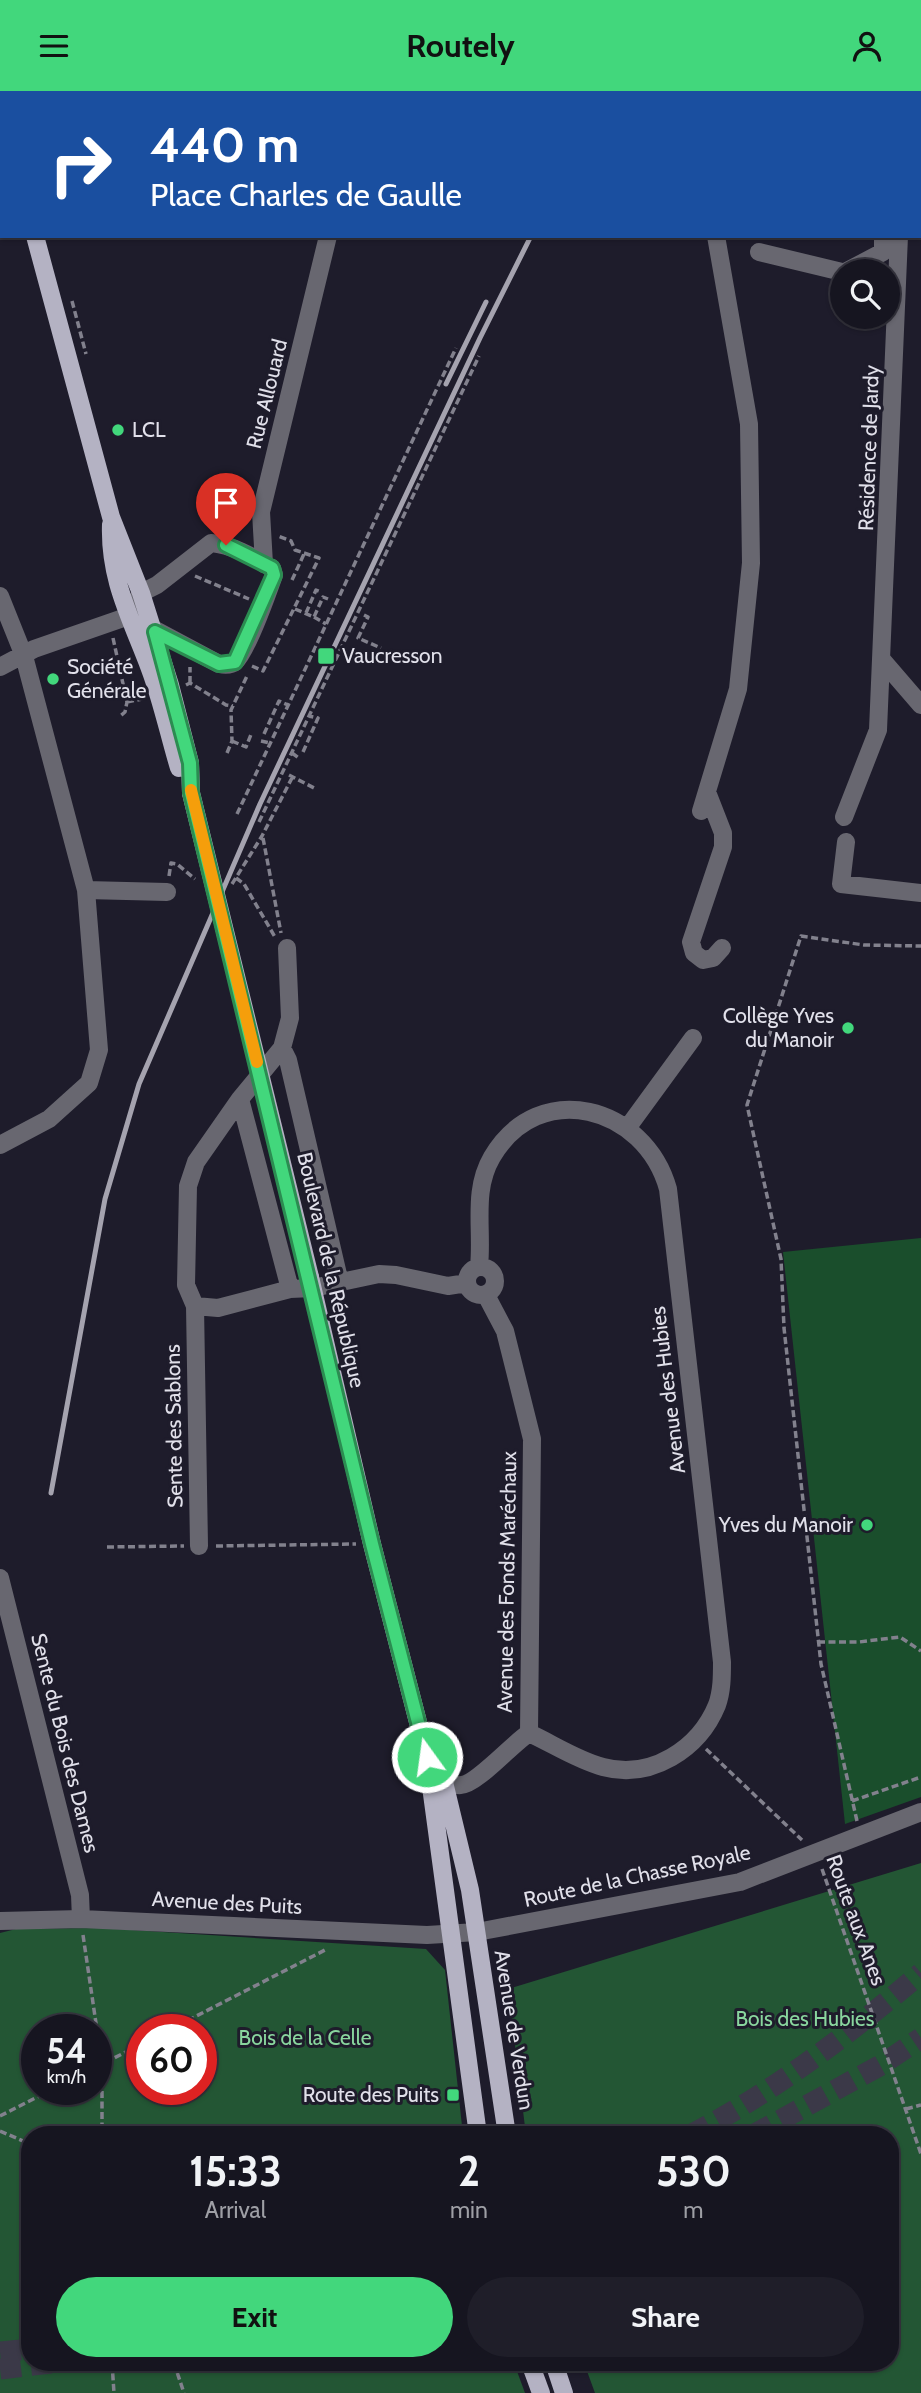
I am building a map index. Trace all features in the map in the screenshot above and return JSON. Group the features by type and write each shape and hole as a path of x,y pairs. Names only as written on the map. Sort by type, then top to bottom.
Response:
{"main road":[{"name":"Boulevard de la République","path":"36,238 111,517 155,632 190,763 191,793"},
{"name":"Boulevard de la République","path":"111,517 112,563 129,617 150,669 179,768 191,793 372,1544 427,1757 452,1935"},
{"name":"Boulevard de la République","path":"427,1757 444,1782 458,1832 477,1932"},
{"name":"Avenue de Verdun","path":"477,1932 506,2126"},
{"path":"452,1935 477,2126"},
{"path":"533,2371 541,2393"},
{"path":"557,2371 564,2393"}],"street":[{"name":"Rue Allouard","path":"262,605 274,575 272,568 264,563 261,512 328,238"},
{"path":"701,811 738,689 751,563 749,424 716,238"},
{"path":"869,259 883,252 883,238"},
{"name":"Résidence de Jardy","path":"844,817 878,730 884,661 899,238"},
{"path":"759,252 830,269"},
{"path":"129,617 141,593 211,543 226,545 264,563"},
{"path":"0,596 24,656 86,890 99,1050 89,1083 49,1119 0,1145"},
{"path":"0,667 34,649 129,617 155,632 228,665 235,662 262,605"},
{"path":"884,661 920,701"},
{"path":"707,792 723,834 723,847 691,942 694,953 703,960 713,958 722,948"},
{"path":"846,842 841,884 921,893"},
{"path":"86,890 167,893"},
{"path":"283,947 290,1018 282,1048 288,1060 340,1283"},
{"path":"628,1127 693,1038"},
{"name":"Sente des Sablons","path":"199,1546 195,1306 186,1285 188,1186 196,1162 240,1099 282,1048"},
{"path":"240,1099 290,1289"},
{"name":"Avenue des Hubies","path":"479,1267 482,1233 479,1198 482,1179 498,1148 514,1132 543,1116 563,1111 590,1112 628,1127 654,1154 668,1189 722,1662 717,1703 695,1740 671,1758 650,1766 626,1770 605,1768 583,1760 529,1733"},
{"path":"479,1267 488,1268 495,1280 493,1289 486,1295 473,1293 467,1283 471,1271 479,1267"},
{"path":"195,1306 205,1309 218,1308 311,1282 340,1283 379,1274 448,1286 467,1283"},
{"name":"Avenue des Fonds Maréchaux","path":"444,1782 462,1786 472,1782 512,1744 529,1733 534,1453 505,1331 486,1295"},
{"name":"Sente du Bois des Dames","path":"0,1578 80,1895 80,1919"},
{"name":"Route de la Chasse Royale","path":"452,1935 740,1882 921,1812"},
{"name":"Avenue des Puits","path":"0,1921 80,1919 452,1935"}],"path":[{"path":"237,814 456,348"},
{"path":"259,822 479,356"},
{"path":"251,666 263,671 319,558 296,550 291,541 261,528"},
{"path":"178,569 288,619"},
{"path":"306,614 316,590 321,592"},
{"path":"314,617 323,597 328,599"},
{"path":"295,608 327,624"},
{"path":"358,638 368,617 364,615"},
{"path":"108,623 127,702 125,712 119,717"},
{"path":"348,634 381,648"},
{"path":"191,669 188,684 226,705 233,706 232,740 227,753"},
{"path":"127,702 142,699"},
{"path":"264,734 279,701 288,705"},
{"path":"303,752 318,718 309,716"},
{"path":"232,740 246,747 253,732"},
{"path":"261,741 270,743"},
{"path":"292,753 300,759"},
{"path":"283,947 244,884 236,878 262,836 291,775 316,789"},
{"path":"262,836 283,947"},
{"path":"167,893 171,863 177,864 190,877"},
{"path":"860,1836 818,1641 784,1328 781,1259 747,1105 802,936 864,945 921,946"},
{"path":"107,1547 372,1544"},
{"path":"818,1641 859,1642 900,1637 921,1651"},
{"name":"Route aux Anes","path":"695,1740 817,1854 921,2154"},
{"path":"852,1801 921,1777"},
{"path":"80,1919 94,2014"},
{"path":"200,2014 360,1932"},
{"path":"0,2116 22,2105"},
{"path":"103,2105 103,2126"},
{"path":"906,2109 921,2105"},
{"path":"0,2131 21,2140"},
{"path":"113,2371 114,2393"},
{"path":"177,2371 184,2393"}],"green space":[{"name":"Yves du Manoir","path":"921,1238 921,1797 845,1824 783,1252"},
{"name":"Bois des Hubies","path":"921,1863 921,2393 595,2393 587,2371 899,2371 899,2126 525,2126 508,1989"},
{"name":"Bois de la Celle","path":"100,1928 426,1949 445,1970 462,2126 21,2126 21,2371 517,2371 525,2393 0,2393 0,1933 16,1929"}],"tunnel":[{"path":"706,2126 810,2061 921,1973"},
{"path":"769,2126 881,2065 921,2038"},
{"path":"0,2352 21,2350"},
{"path":"0,2369 21,2367"}],"railway":[{"path":"51,1493 105,1199 139,1084 260,804 530,238"},
{"path":"446,384 486,302"}],"slow traffic":[{"path":"191,790 257,1062"}],"place":[{"name":"LCL","path":"118,430"},
{"name":"Vaucresson","path":"326,656"},
{"name":"Société Générale","path":"53,679"},
{"name":"Collège Yves du Manoir","path":"848,1028"},
{"name":"Yves du Manoir","path":"867,1525"},
{"name":"Route des Puits","path":"453,2095"}],"route":[{"path":"226,545 272,568 274,575 235,662 228,665 219,664 155,632 190,763 191,793 310,1277 372,1544 427,1757"}]}
